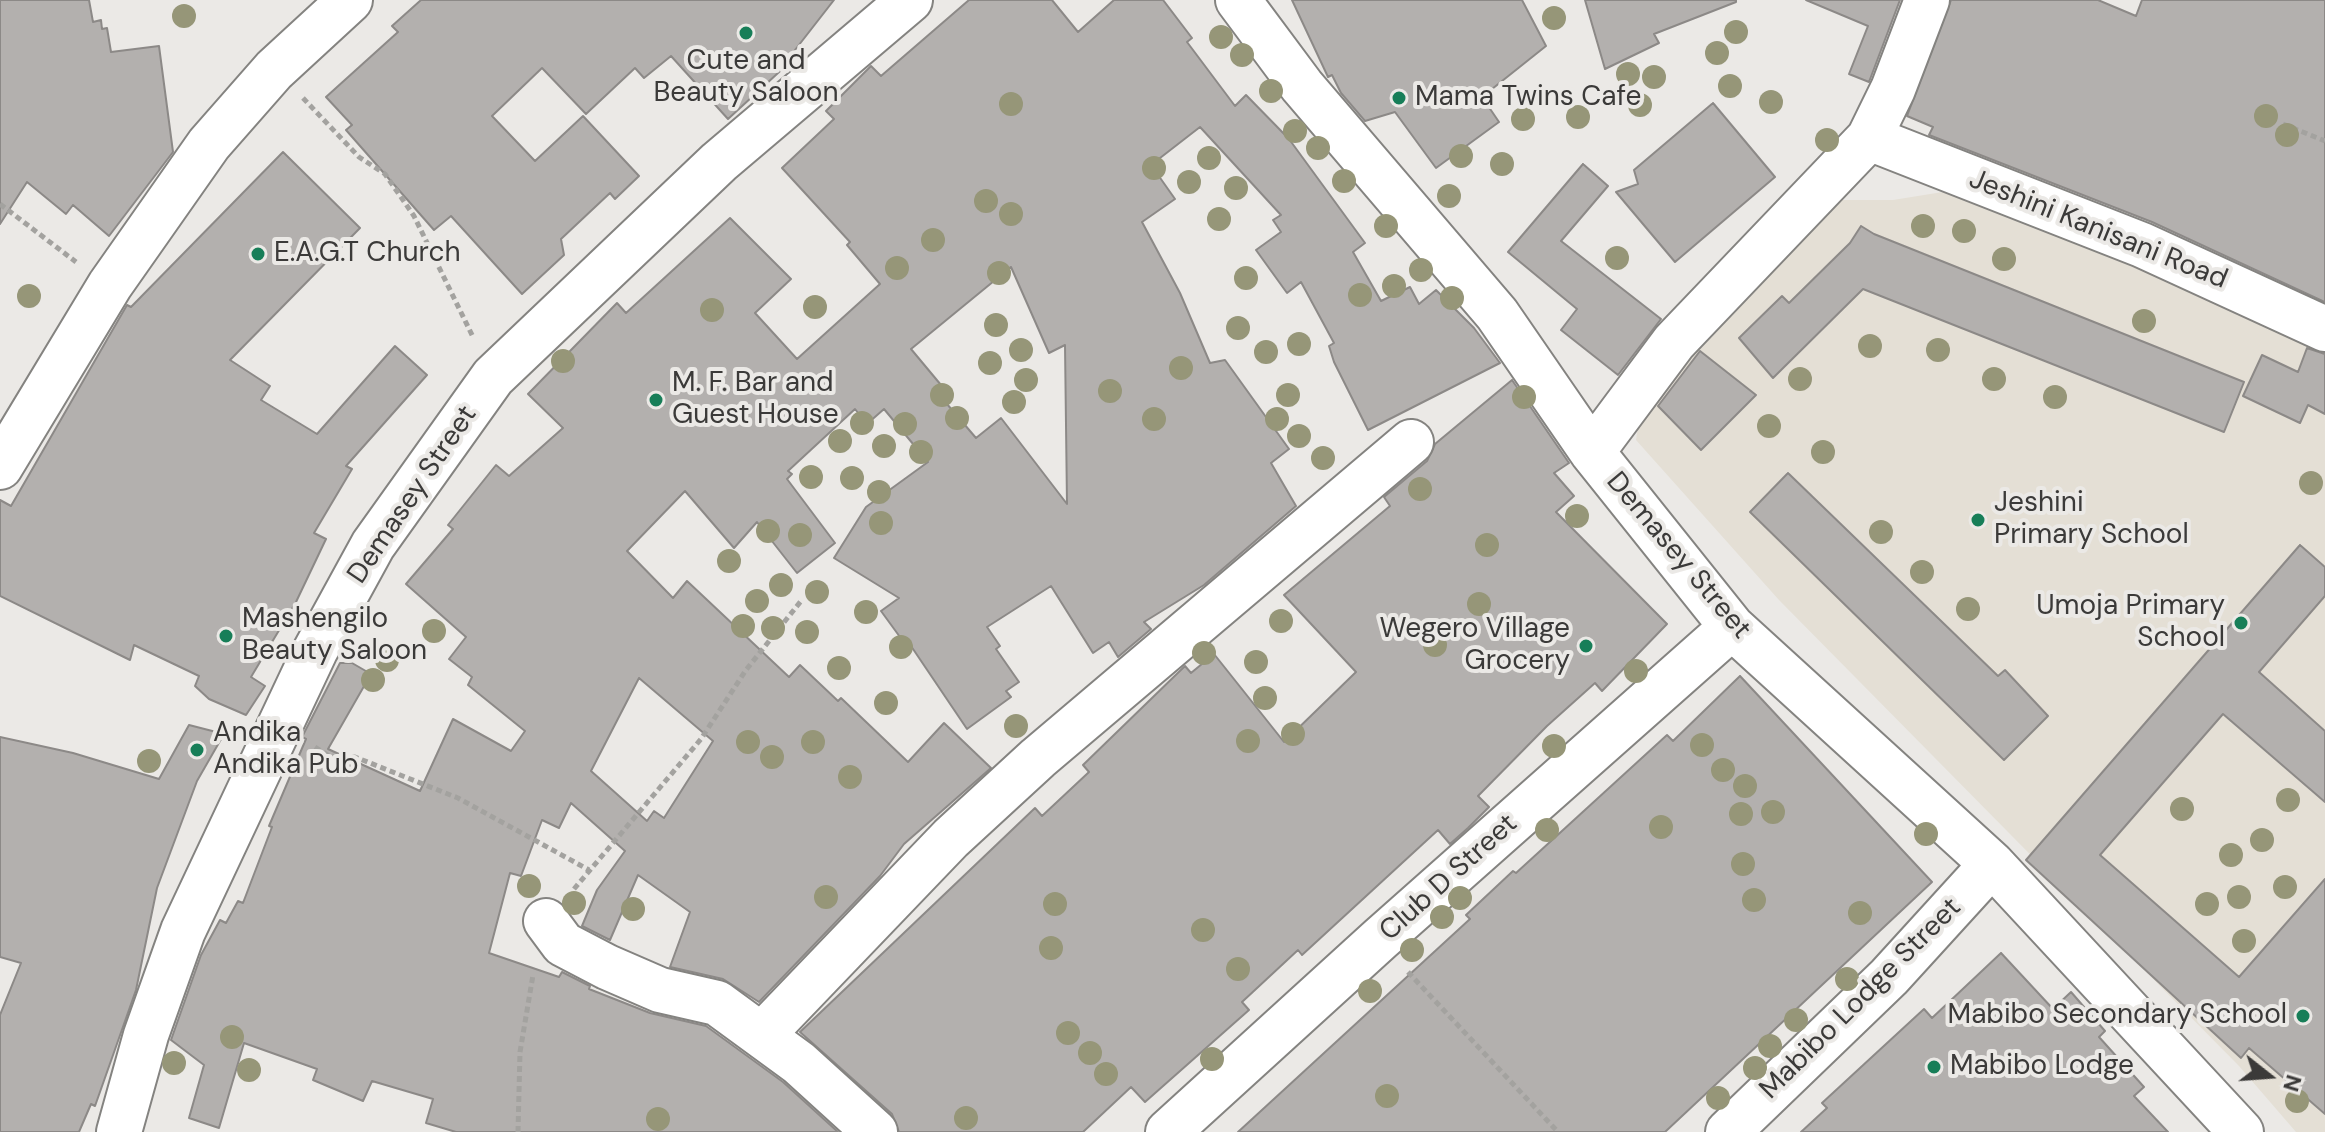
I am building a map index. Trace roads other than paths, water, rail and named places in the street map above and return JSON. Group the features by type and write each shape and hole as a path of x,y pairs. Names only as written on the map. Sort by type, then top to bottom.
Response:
{"street":[{"path":"0,467 110,285 209,144 274,70 350,0"},
{"name":"Demasey Street","path":"119,1132 146,1035 183,931 315,651 373,545 493,377 719,162 910,0"},
{"name":"Demasey Street","path":"1238,0 1302,86 1497,314 1592,452 1732,627 1992,864 2241,1132"},
{"path":"1592,452 1674,342 1869,138 1893,89 1927,0"},
{"name":"Jeshini Kanisani Road","path":"1869,138 2142,245 2325,329"},
{"path":"763,1034 951,838 1038,758 1411,442"},
{"name":"Club D Street","path":"1168,1132 1732,627"},
{"name":"Mabibo Lodge Street","path":"1728,1132 1889,977 1992,864"},
{"path":"546,921 563,944 660,990 717,1003 763,1034 875,1132"}],"place":[{"name":"Cute and Beauty Saloon","path":"746,33"},
{"name":"Mama Twins Cafe","path":"1399,98"},
{"name":"E.A.G.T Church","path":"258,254"},
{"name":"M. F. Bar and Guest House","path":"656,400"},
{"name":"Jeshini Primary School","path":"1978,520"},
{"name":"Umoja Primary School","path":"2241,623"},
{"name":"Mashengilo Beauty Saloon","path":"226,636"},
{"name":"Wegero Village Grocery","path":"1586,646"},
{"name":"Andika Andika Pub","path":"197,750"},
{"name":"Mabibo Secondary School","path":"2303,1016"},
{"name":"Mabibo Lodge","path":"1934,1067"}]}
